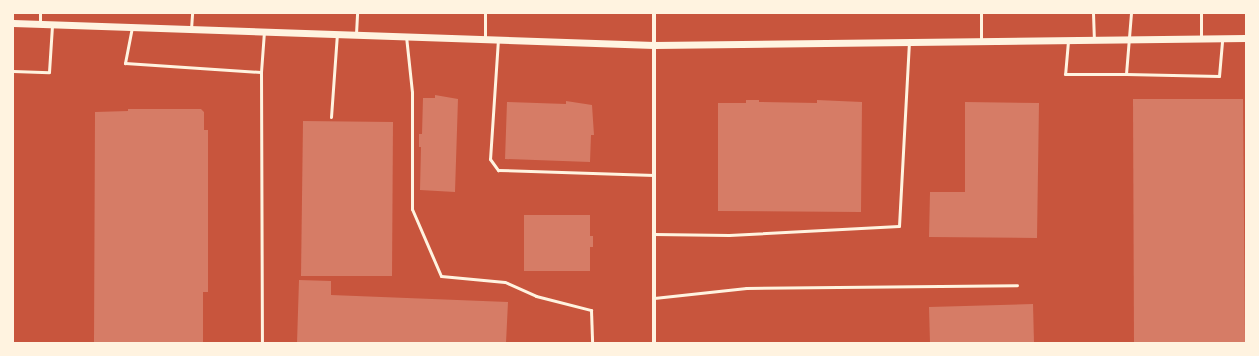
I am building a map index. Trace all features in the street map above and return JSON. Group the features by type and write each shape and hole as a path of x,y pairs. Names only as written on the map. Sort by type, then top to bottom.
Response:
{"street":[{"path":"654,13 654,343"},
{"path":"13,23 654,45 1246,38"}],"lane":[{"path":"40,13 40,24"},
{"path":"191,29 192,13"},
{"path":"356,34 357,13"},
{"path":"485,13 485,39"},
{"path":"980,13 981,41"},
{"path":"1093,13 1094,40"},
{"path":"1126,74 1127,39 1131,13"},
{"path":"1201,13 1201,38"},
{"path":"13,71 49,72 52,24"},
{"path":"132,27 125,63 261,72"},
{"path":"262,343 261,72 264,31"},
{"path":"331,117 337,34"},
{"path":"406,36 412,92 412,209 441,276 504,282 536,296 591,310 592,343"},
{"path":"1068,40 1065,74 1219,76 1222,38"},
{"path":"498,40 490,159 498,170 654,175"},
{"path":"654,234 729,235 899,226 909,42"},
{"path":"654,298 746,288 1018,285"}],"building":[{"path":"435,95 458,99 455,192 420,190 421,147 419,147 419,134 422,134 423,98 435,98"},
{"path":"1133,99 1243,99 1245,343 1134,343"},
{"path":"746,100 759,100 759,102 817,103 817,100 862,102 861,212 718,211 718,103 746,103"},
{"path":"566,101 592,105 594,135 591,135 590,162 505,159 507,102 566,104"},
{"path":"965,102 1039,103 1037,238 929,237 930,192 965,192"},
{"path":"128,109 201,109 204,112 204,130 208,130 208,292 203,292 203,343 94,343 95,112 128,111"},
{"path":"303,121 393,122 392,276 301,276"},
{"path":"524,215 590,215 590,236 593,236 593,247 590,247 590,271 524,271"},
{"path":"299,280 331,281 331,295 508,302 506,343 297,343"},
{"path":"1033,304 1034,343 930,343 929,307"}]}
